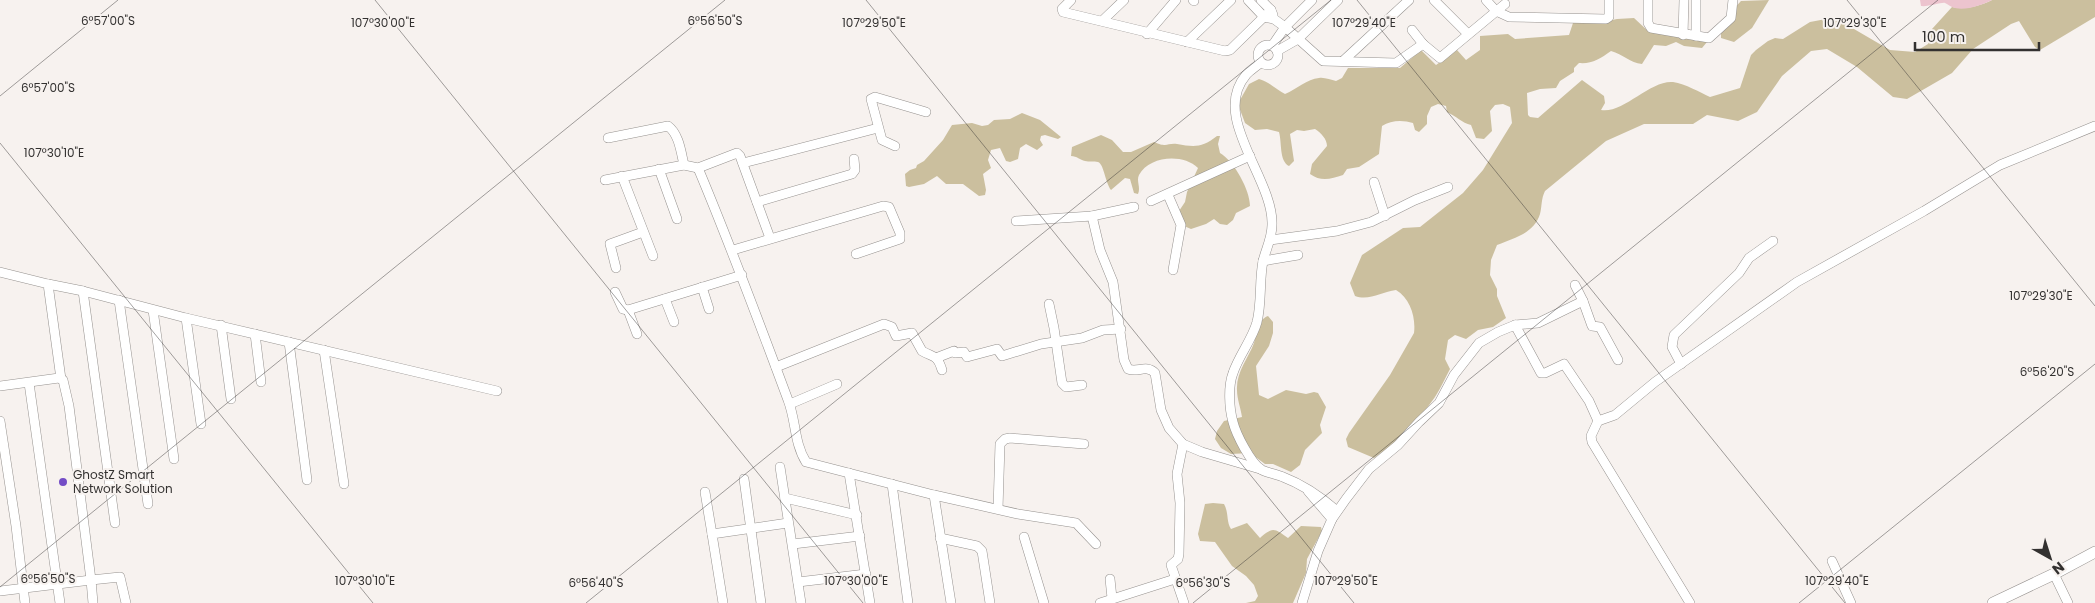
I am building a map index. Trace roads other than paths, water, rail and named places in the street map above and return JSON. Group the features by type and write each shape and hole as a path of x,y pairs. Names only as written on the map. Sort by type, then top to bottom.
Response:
{"street":[{"path":"1071,0 1062,9 1063,12 1147,34 1228,51 1272,10"},
{"path":"1102,21 1124,0"},
{"path":"1147,34 1176,0"},
{"path":"1187,42 1231,0"},
{"path":"1248,0 1264,17 1274,19 1323,61 1396,63 1424,44"},
{"path":"1261,0 1272,10 1274,19"},
{"path":"1274,48 1284,27 1312,0"},
{"path":"1274,48 1278,56 1274,63 1265,65 1260,63 1257,58 1260,48 1266,45 1274,48 1298,39 1338,0"},
{"path":"1343,61 1409,0"},
{"path":"1434,0 1467,33"},
{"path":"1486,0 1496,11 1509,17 1606,19 1609,17 1609,0"},
{"path":"1648,0 1650,27 1683,35 1710,38 1729,21 1733,0"},
{"path":"1683,35 1684,0"},
{"path":"1696,0 1696,36"},
{"path":"1412,30 1440,58 1467,33 1496,11 1503,2"},
{"path":"1503,2 1509,17"},
{"path":"1260,63 1246,75 1236,91 1236,115 1238,131 1264,188 1271,211 1270,240 1263,261 1257,320 1250,341 1232,374 1230,401 1233,422 1250,458 1261,469"},
{"path":"895,146 884,142 871,101 873,97 926,112"},
{"path":"608,138 668,126 677,137 684,165"},
{"path":"1690,603 1592,442 1591,436 1598,421 1615,415 1655,382 1745,316 1797,282 2000,166 2095,126"},
{"path":"743,164 878,128"},
{"path":"606,180 684,165 698,168 737,153 743,164 770,238"},
{"path":"1151,202 1250,156"},
{"path":"757,202 852,174 855,170 854,159"},
{"path":"698,168 733,250 790,404 798,443 806,462 934,495 1076,523 1096,544"},
{"path":"659,169 677,219"},
{"path":"622,176 653,256"},
{"path":"1374,182 1385,216"},
{"path":"1270,240 1337,231 1371,222 1415,200 1448,187"},
{"path":"1168,195 1181,225 1173,270"},
{"path":"733,250 883,206 889,207 900,233 900,239 856,254"},
{"path":"1016,221 1092,216 1134,208"},
{"path":"1092,216 1100,250 1113,282 1124,360 1128,369 1134,371 1145,368 1152,369 1155,373 1161,410 1169,428 1183,444 1202,452 1282,476 1306,488 1327,508 1332,519"},
{"path":"616,268 610,244 643,232"},
{"path":"1681,364 1672,347 1674,335 1738,273 1749,258 1773,241"},
{"path":"1263,261 1298,255"},
{"path":"0,272 497,391"},
{"path":"615,292 623,309 628,310 742,275"},
{"path":"48,284 61,379 65,384 69,406 93,603"},
{"path":"1575,285 1592,326 1600,327 1618,360"},
{"path":"702,287 710,309"},
{"path":"83,291 115,523"},
{"path":"666,299 674,322"},
{"path":"119,300 148,504"},
{"path":"1302,603 1318,551 1332,519 1369,469 1398,445 1439,403 1454,375 1479,343 1515,325 1538,323 1583,301"},
{"path":"1049,304 1057,342 1062,383 1066,387 1082,385"},
{"path":"153,310 174,459"},
{"path":"628,310 637,334"},
{"path":"186,318 202,424"},
{"path":"776,367 884,324 892,328 896,336 912,333 922,351 933,354 942,370"},
{"path":"221,325 231,399"},
{"path":"1515,325 1541,372 1545,373 1564,364 1589,401 1598,421"},
{"path":"936,358 954,352 964,352 967,357 997,349 1002,356 1041,344 1082,338 1099,331 1121,329"},
{"path":"255,334 261,382"},
{"path":"289,342 307,480"},
{"path":"324,350 344,484"},
{"path":"0,386 61,379"},
{"path":"29,383 60,603"},
{"path":"790,404 837,384"},
{"path":"0,421 16,526 25,603"},
{"path":"998,509 1002,441 1010,438 1084,444"},
{"path":"1183,444 1177,474 1180,503 1179,554 1178,559 1171,565 1174,579 1184,603"},
{"path":"780,467 801,603"},
{"path":"849,473 870,603"},
{"path":"744,479 761,603"},
{"path":"892,484 908,603"},
{"path":"705,492 723,603"},
{"path":"934,495 950,603"},
{"path":"785,498 857,515"},
{"path":"1327,508 1338,511"},
{"path":"712,534 788,523"},
{"path":"793,544 860,536"},
{"path":"1024,537 1044,603"},
{"path":"940,538 977,546 982,551 990,603"},
{"path":"1993,603 2095,552"},
{"path":"1832,561 1851,603"},
{"path":"798,582 866,574"},
{"path":"2054,574 2068,603"},
{"path":"0,591 120,577 126,603"},
{"path":"1110,579 1112,598"},
{"path":"1100,603 1174,579"}],"place":[{"name":"GhostZ Smart Network Solution","path":"63,482"}]}
